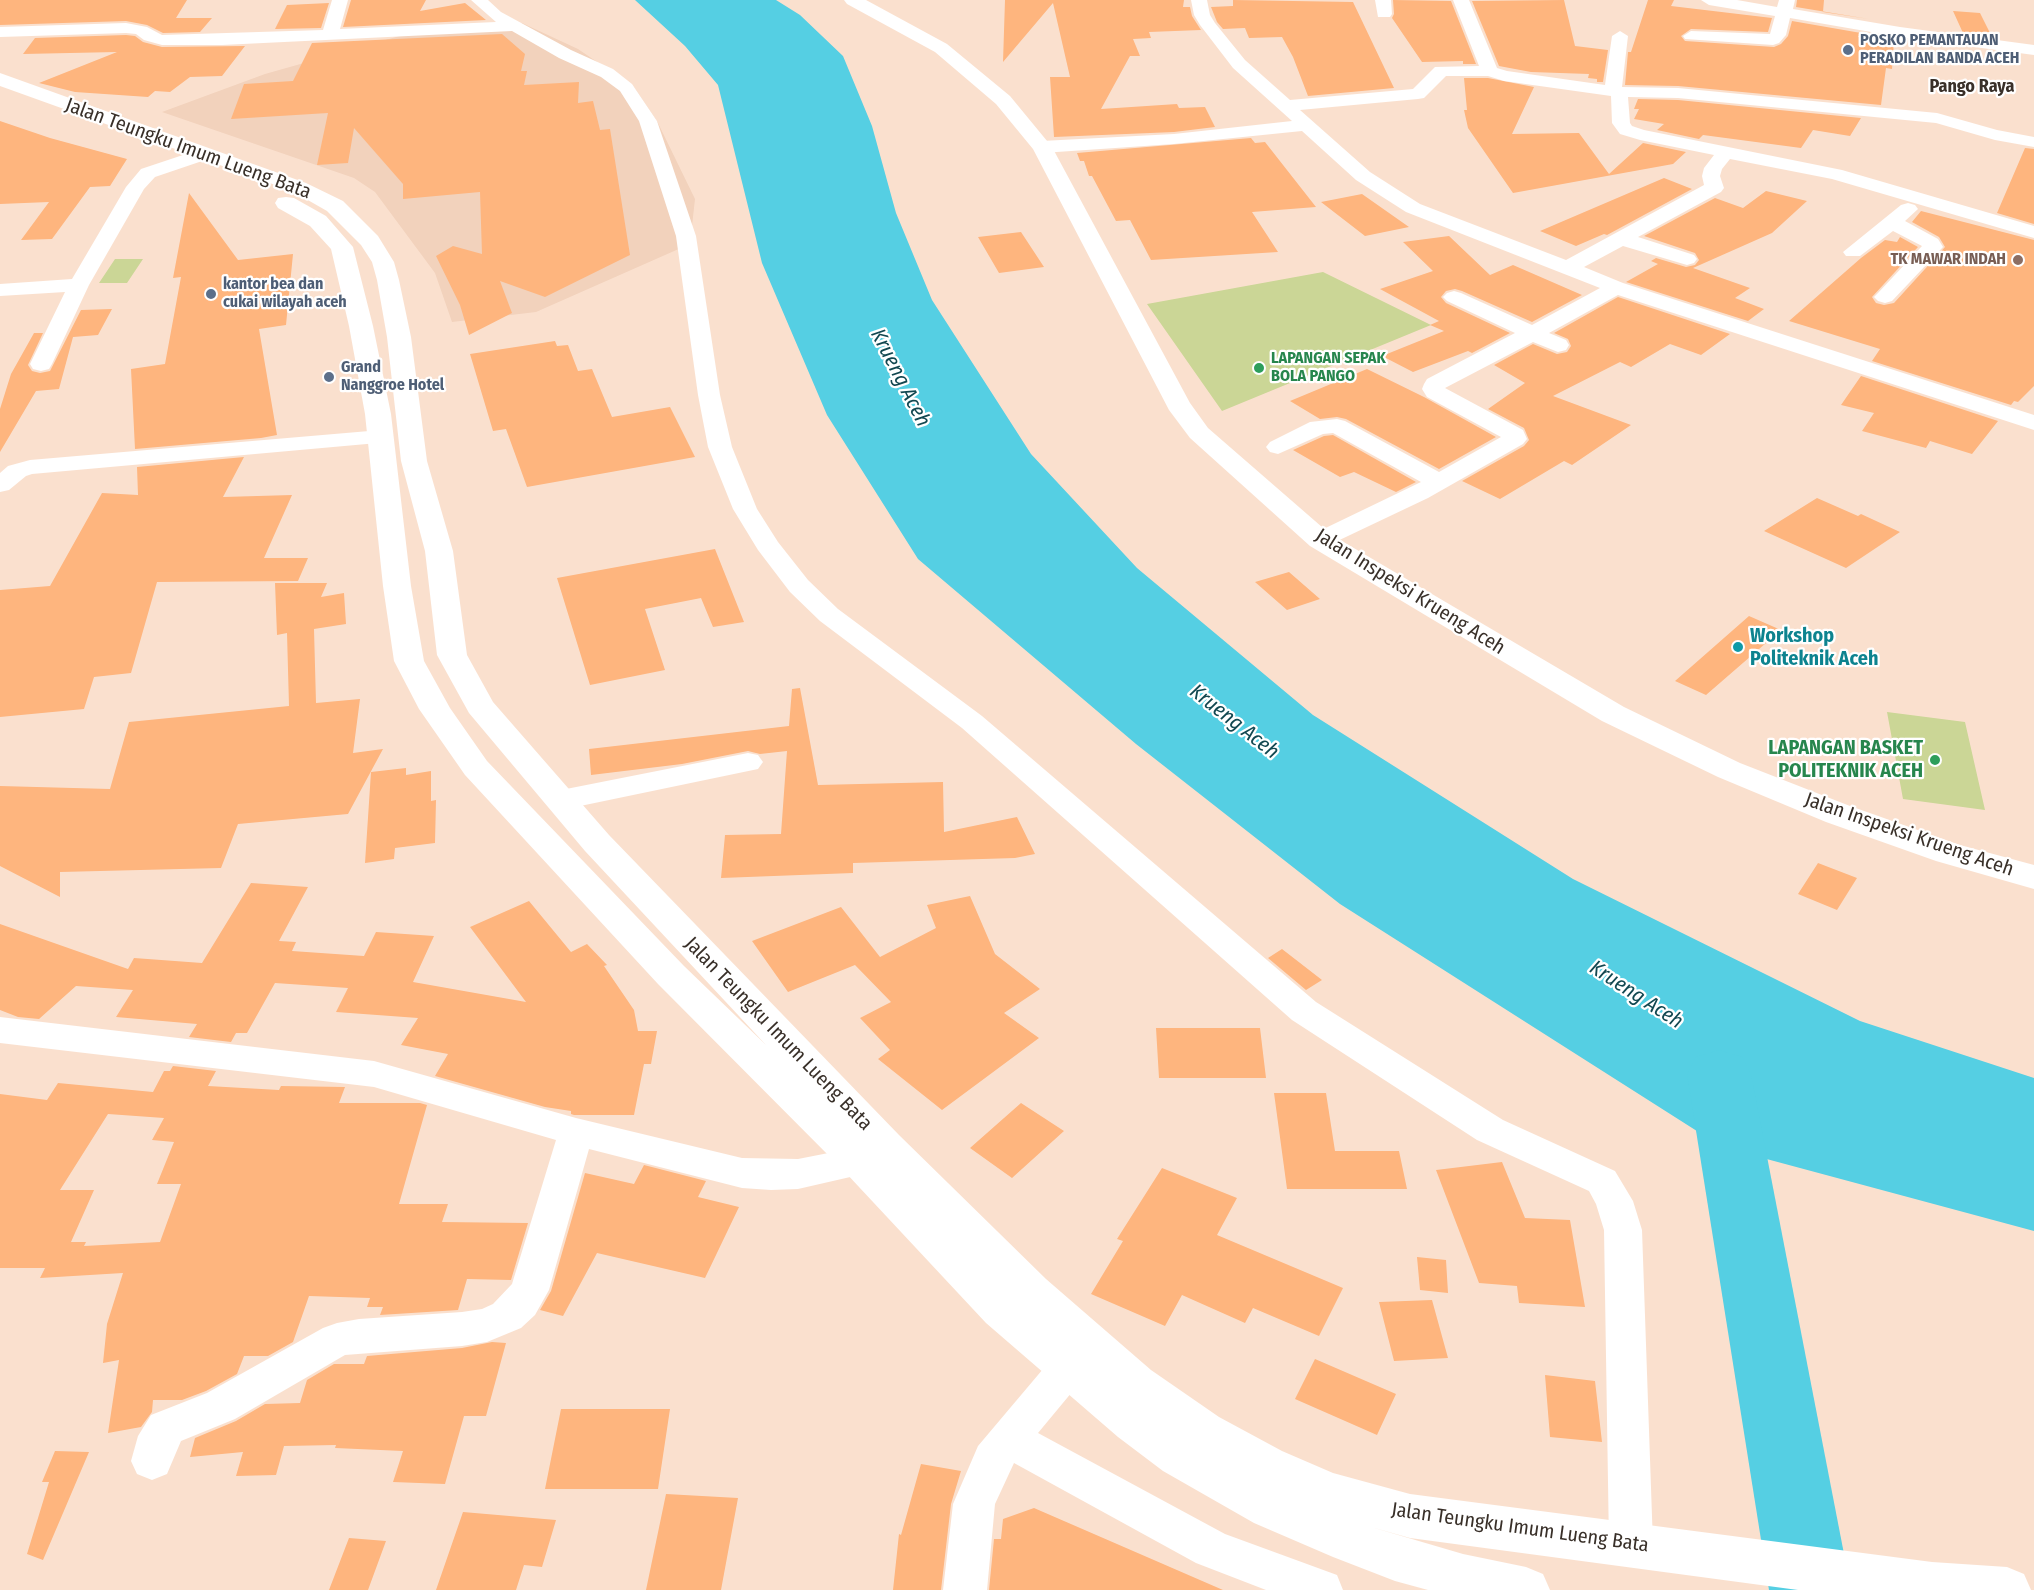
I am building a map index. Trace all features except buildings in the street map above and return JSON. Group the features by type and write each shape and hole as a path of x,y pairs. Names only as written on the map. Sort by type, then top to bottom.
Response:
{"main road":[{"name":"Jalan Inspeksi Krueng Aceh","path":"853,0 940,48 972,72 1003,100 1042,147 1178,405 1199,433 1320,540 1612,714 1718,765 1849,818 1948,853 2034,877"},
{"name":"Jalan Teungku Imum Lueng Bata","path":"0,79 125,126 270,194 318,221 336,238 342,247 361,326 381,436 397,586 409,661 435,709 476,768 671,975 859,1161 1002,1310 1134,1423 1179,1456 1271,1508 1333,1535 1461,1584 1526,1590"},
{"name":"Jalan Teungku Imum Lueng Bata","path":"0,96 190,158 300,187 335,206 364,234 383,262 399,337 414,461 439,551 452,655 480,706 685,938 885,1146 1031,1292 1127,1377 1203,1431 1266,1466 1327,1493 1410,1516 1932,1585 2007,1590"},
{"path":"409,661 452,655"}],"street":[{"path":"330,36 340,0"},
{"path":"479,0 495,15 515,27 607,73 626,88 648,121 686,236 709,395 720,447 745,509 767,544 799,586 829,615 972,722 1304,1011 1490,1130 1602,1181 1614,1201 1623,1230 1630,1545"},
{"path":"1199,0 1202,15 1239,64 1363,176 1413,207 1616,287 2034,423"},
{"path":"1461,0 1490,71"},
{"path":"1709,0 1785,7 2034,51"},
{"path":"1691,36 1771,40 1778,35 1785,7"},
{"path":"0,32 126,28 141,30 150,37 162,40 330,36 515,27"},
{"path":"1620,36 1616,92 1621,123 1626,130 1640,135 1835,174 2034,232"},
{"path":"1286,106 1418,94 1441,71 1490,71 1504,76 1616,92 1687,94 1937,118 1995,135 2034,142"},
{"path":"1042,147 1174,139 1306,124"},
{"path":"1567,268 1714,188 1711,176 1713,168 1727,151"},
{"path":"41,364 79,285 136,187 148,172 190,158"},
{"path":"1853,252 1893,223 1918,198"},
{"path":"1885,297 1933,247 1931,243 1893,223"},
{"path":"1622,239 1687,259"},
{"path":"0,290 79,285"},
{"path":"1320,540 1439,482 1513,441 1516,436 1435,392 1433,387 1616,287"},
{"path":"1454,297 1558,345"},
{"path":"1278,447 1318,427 1337,426 1439,482"},
{"path":"0,485 17,471 30,467 381,436"},
{"path":"561,800 748,762"},
{"path":"0,1030 374,1074 576,1132 742,1173 798,1174 859,1161"},
{"path":"152,1461 159,1436 166,1428 221,1406 337,1340 359,1336 462,1329 487,1325 507,1316 522,1304 530,1290 576,1132"},
{"path":"965,1590 974,1504 993,1459 1068,1368"},
{"path":"1008,1438 1211,1550 1321,1590"}],"shaded area":[{"path":"522,23 578,49 634,87 657,121 695,199 690,244 536,312 452,322 435,273 375,192 354,178 162,112 265,74 428,28"}],"green space":[{"path":"115,259 143,259 127,283 99,283"},
{"name":"LAPANGAN SEPAK BOLA PANGO","path":"1323,272 1431,325 1222,411 1147,304"},
{"name":"LAPANGAN BASKET POLITEKNIK ACEH","path":"1887,712 1965,722 1985,810 1903,799"}],"water":[{"name":"Krueng Aceh","path":"635,0 776,0 800,15 843,56 872,126 896,213 932,300 1031,454 1137,568 1313,715 1573,879 1860,1021 2034,1078 2034,1231 1722,1147 1340,904 1136,744 918,559 827,415 762,263 718,85 685,46"}],"waterway":[{"path":"1719,1074 1810,1590"}],"place":[{"name":"POSKO PEMANTAUAN PERADILAN BANDA ACEH","path":"1848,50"},
{"name":"TK MAWAR INDAH","path":"2018,260"},
{"name":"kantor bea dan cukai wilayah aceh","path":"211,294"},
{"name":"LAPANGAN SEPAK BOLA PANGO","path":"1259,368"},
{"name":"Grand Nanggroe Hotel","path":"329,377"},
{"name":"Workshop Politeknik Aceh","path":"1738,647"},
{"name":"LAPANGAN BASKET POLITEKNIK ACEH","path":"1935,760"}],"district":[{"name":"Pango Raya","path":"1972,87"}]}
